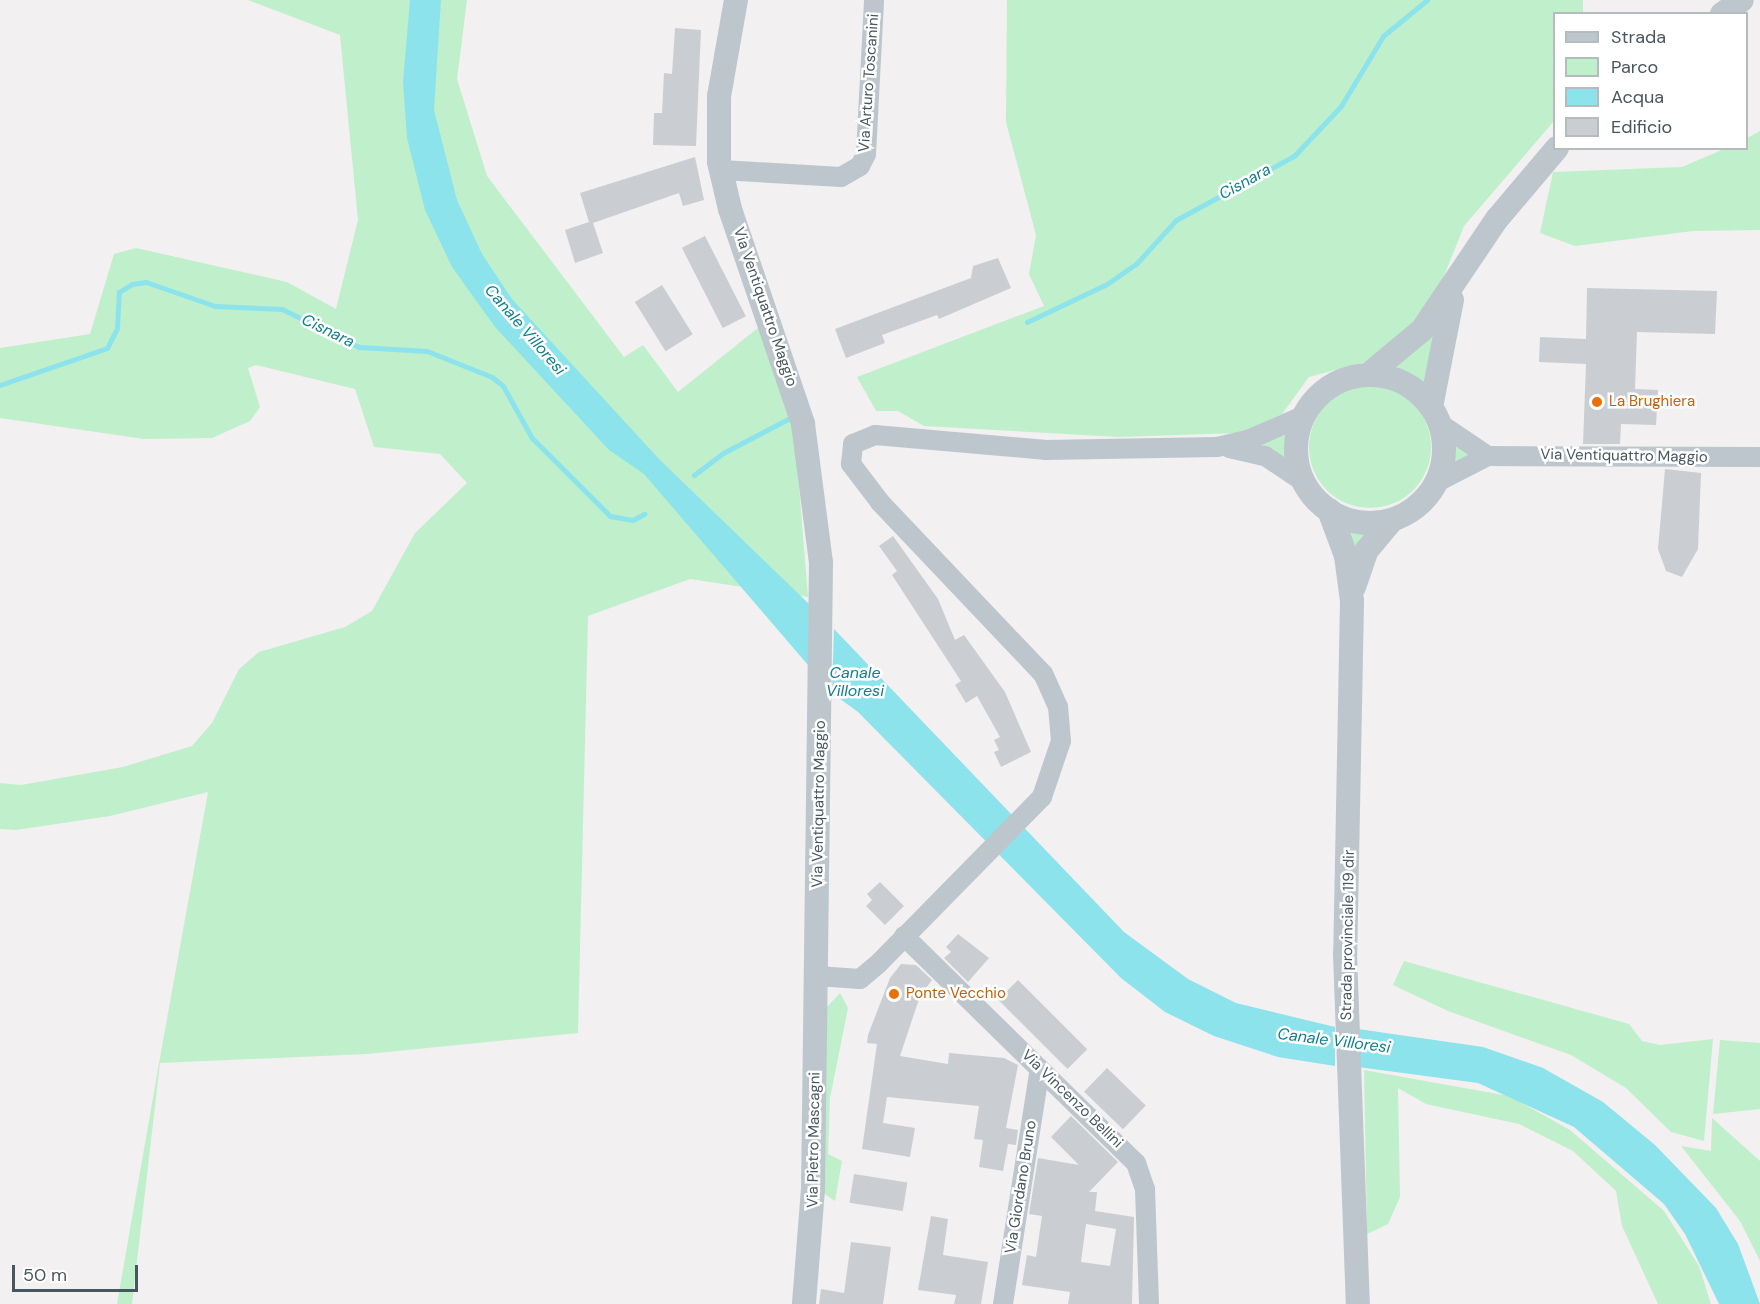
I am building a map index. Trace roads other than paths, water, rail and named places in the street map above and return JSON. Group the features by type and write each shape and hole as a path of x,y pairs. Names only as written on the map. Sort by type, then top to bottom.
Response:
{"street":[{"name":"Via Ventiquattro Maggio","path":"736,0 719,96 721,170 803,424 818,519 822,617 818,976"},
{"name":"Via Arturo Toscanini","path":"721,170 841,177 860,166 866,154 874,0"},
{"path":"1725,12 1742,0"},
{"path":"1217,447 1248,440 1305,415 1331,386 1368,375 1407,346 1456,286 1497,219 1555,150"},
{"path":"818,976 860,979 1029,813 1058,760 1061,723 1051,690 1031,660 880,502 851,464 853,444 875,435 1046,450 1217,447 1265,456 1304,482 1329,510 1360,522 1394,519 1418,505 1435,483 1443,453 1435,415 1441,339 1456,286"},
{"path":"1368,375 1397,380 1435,415 1488,456"},
{"path":"1304,482 1297,448 1305,415"},
{"name":"Via Ventiquattro Maggio","path":"1435,483 1488,456 1760,457"},
{"name":"Strada provinciale 119 dir","path":"1329,510 1346,556 1352,601 1346,970 1348,1098 1358,1304"},
{"name":"Strada provinciale 119 dir","path":"1352,601 1361,562 1394,519"},
{"name":"Via Vincenzo Bellini","path":"904,936 1142,1173 1149,1304"},
{"name":"Via Pietro Mascagni","path":"804,1304 812,1228 818,976"},
{"name":"Via Giordano Bruno","path":"1003,1304 1040,1069"}],"water":[{"name":"Canale Villoresi","path":"410,0 441,0 434,110 457,200 482,254 512,299 659,459 809,604 808,665 644,474 609,450 495,327 452,267 425,210 407,138 403,82"},
{"name":"Canale Villoresi","path":"834,629 1124,932 1188,979 1236,1003 1335,1027 1335,1066 1278,1057 1214,1036 1165,1012 1121,978 858,712 832,693"},
{"name":"Canale Villoresi","path":"1358,1029 1483,1047 1543,1068 1603,1102 1655,1145 1716,1208 1738,1244 1760,1304 1719,1304 1685,1234 1664,1204 1574,1127 1478,1083 1358,1067"}],"waterway":[{"name":"Cisnara","path":"1027,322 1107,284 1136,264 1176,220 1294,156 1341,106 1383,36 1427,0"},
{"name":"Cisnara","path":"0,385 107,348 117,328 119,292 132,284 146,282 215,306 282,309 359,347 427,351 492,377 503,386 532,438 610,516 633,520 644,514"},
{"name":"Cisnara","path":"694,475 723,453 790,418"}],"place":[{"name":"La Brughiera","path":"1597,402"},
{"name":"Ponte Vecchio","path":"894,994"}]}
